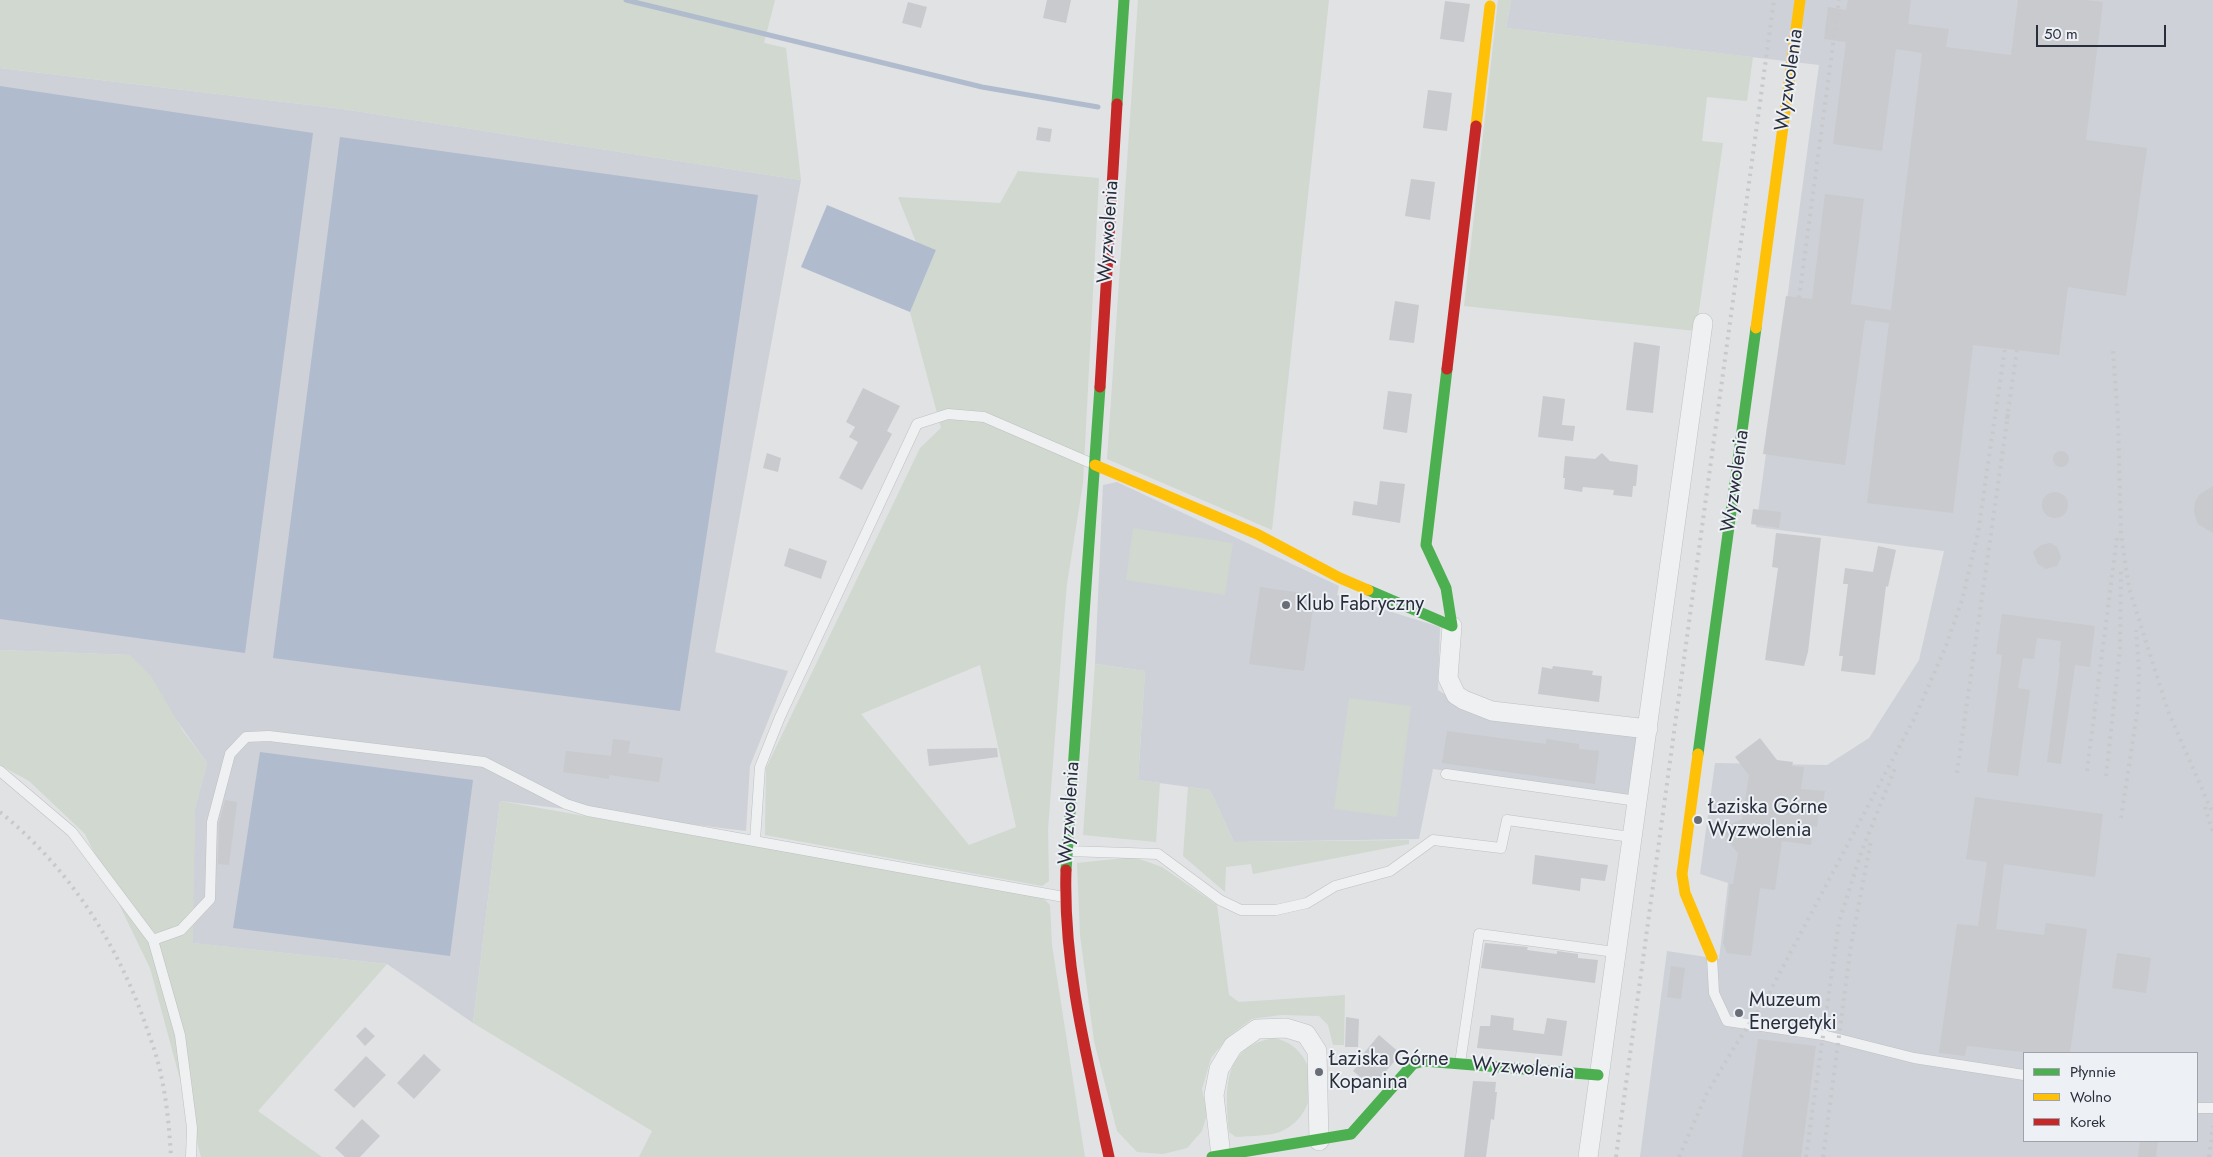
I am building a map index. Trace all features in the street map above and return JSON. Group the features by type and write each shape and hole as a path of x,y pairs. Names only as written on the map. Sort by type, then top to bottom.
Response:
{"street":[{"name":"Wyzwolenia","path":"1109,1157 1083,1042 1070,968 1065,897 1124,0"},
{"name":"Wyzwolenia","path":"1712,957 1685,893 1682,874 1800,0"},
{"path":"1490,6 1426,545 1446,588 1452,626 1448,678 1456,695 1492,711 1648,729"},
{"path":"1588,1157 1703,323"},
{"path":"1094,465 1257,534 1340,578 1452,626"},
{"path":"1216,1156 1214,1095 1219,1069 1233,1046 1257,1029 1286,1028 1306,1034 1317,1050 1319,1141"},
{"name":"Wyzwolenia","path":"1216,1156 1319,1141 1351,1134 1413,1064 1424,1061 1598,1075"}],"lane":[{"path":"755,840 760,767 780,717 917,424 948,414 984,417 1094,465"},
{"path":"153,940 181,930 210,899 212,822 230,754 246,737 269,736 484,762 566,804 588,811 1065,897"},
{"path":"0,771 72,832 153,940 180,1035 192,1128 191,1157"},
{"path":"1446,774 1637,801"},
{"path":"1067,851 1158,854 1220,900 1241,910 1276,910 1307,903 1335,886 1390,872 1433,840 1501,848 1507,820 1631,837"},
{"path":"1460,1064 1479,934 1615,952"},
{"path":"1712,957 1714,993 1727,1021 1823,1035 1914,1058 2023,1075"},
{"path":"2198,1108 2213,1108"}],"shaded area":[{"path":"0,0 775,0 764,43 786,48 801,180 343,109 0,68"},
{"path":"1138,0 1329,0 1272,530 1107,459"},
{"path":"1498,0 1511,0 1506,28 1753,57 1747,101 1707,97 1702,141 1723,143 1696,331 1464,306"},
{"path":"1511,0 2213,0 2213,1157 1640,1157 1667,951 1719,959 1728,883 1700,874 1715,763 1827,765 1869,738 1919,660 1944,551 1756,527 1819,65 1506,28"},
{"path":"0,68 343,109 801,180 715,652 788,671 750,766 746,831 500,801 473,1023 387,964 192,943 195,808 207,763 130,655 0,650"},
{"path":"1018,171 1099,178 1083,483 1067,584 1048,829 1049,881 1042,886 765,835 766,768 920,448 941,428 910,312 936,250 916,242 898,197 1000,203","holes":["980,665 1016,827 969,845 861,714"]},
{"path":"1117,482 1339,586 1337,595 1440,627 1438,690 1481,717 1639,733 1628,795 1433,769 1419,839 1234,842 1210,790 1138,780 1145,671 1095,664 1103,485"},
{"path":"1133,528 1233,543 1225,595 1126,580"},
{"path":"0,650 130,655 151,676 183,731 207,763 195,808 193,943 387,964 258,1111 322,1157 201,1157 150,968 85,834 29,781 0,765"},
{"path":"1095,664 1145,671 1138,780 1160,783 1156,842 1083,835"},
{"path":"1349,698 1411,706 1397,817 1334,809"},
{"path":"1188,787 1210,790 1234,842 1409,840 1409,844 1253,874 1251,864 1226,867 1225,892 1183,856"},
{"path":"500,801 1042,897 1050,905 1052,945 1085,1157 639,1157 652,1131 473,1023"},
{"path":"1134,857 1162,867 1217,905 1229,995 1239,1002 1345,995 1344,1045 1333,1045 1328,1025 1319,1016 1281,1015 1252,1019 1229,1036 1211,1058 1202,1089 1207,1114 1202,1131 1187,1148 1163,1154 1137,1152 1117,1131 1094,1041 1080,935 1077,863"},
{"path":"1274,1038 1289,1044 1301,1054 1308,1066 1311,1081 1310,1096 1305,1110 1296,1122 1278,1133 1236,1137 1229,1132 1227,1100 1230,1072 1244,1050 1257,1043"}],"water":[{"path":"0,86 313,133 245,653 0,619"},
{"path":"340,137 758,195 680,711 273,658"},
{"path":"827,205 936,250 910,312 801,267"},
{"path":"260,752 473,780 450,956 233,928"}],"building":[{"path":"1047,0 1071,0 1066,23 1043,18"},
{"path":"1848,0 1911,0 1908,24 1949,29 1946,47 2011,55 2018,0 2086,0 2103,2 2086,140 2147,148 2126,296 2068,287 2059,355 1973,345 1953,513 1867,503 1889,323 1865,320 1845,465 1763,454 1786,296 1812,299 1825,194 1864,199 1851,304 1891,310 1922,53 1896,49 1882,151 1833,144 1846,42 1824,39 1828,7 1846,10"},
{"path":"1445,1 1470,4 1464,42 1440,39"},
{"path":"908,2 927,7 921,28 902,23"},
{"path":"1428,90 1452,93 1447,131 1423,128"},
{"path":"1038,127 1052,129 1050,142 1036,140"},
{"path":"1411,179 1435,182 1430,220 1405,216"},
{"path":"1395,301 1419,305 1414,343 1389,340"},
{"path":"1634,342 1660,346 1653,413 1626,410"},
{"path":"863,388 900,406 887,431 892,434 862,490 839,478 858,442 849,437 855,427 846,422"},
{"path":"1388,391 1412,394 1407,433 1383,429"},
{"path":"1543,396 1565,399 1562,425 1575,426 1573,441 1538,437"},
{"path":"2058,451 2064,451 2069,456 2067,465 2058,467 2053,462 2053,456"},
{"path":"767,453 781,458 778,472 763,468"},
{"path":"1602,453 1610,461 1638,465 1636,486 1633,486 1632,497 1613,495 1614,490 1583,487 1582,492 1564,489 1565,456 1595,459"},
{"path":"1380,481 1405,484 1400,523 1352,515 1354,501 1377,505"},
{"path":"2213,486 2213,533 2198,524 2194,512 2195,502 2199,495"},
{"path":"2055,492 2064,496 2068,505 2064,514 2055,518 2046,514 2042,505 2046,496"},
{"path":"1753,509 1781,512 1779,528 1751,524"},
{"path":"1776,533 1821,538 1808,652 1804,666 1765,660 1778,568 1772,567"},
{"path":"2050,543 2057,547 2061,557 2057,566 2046,569 2038,564 2033,552 2041,545"},
{"path":"1878,546 1896,550 1888,587 1886,586 1875,675 1841,671 1843,656 1839,656 1848,584 1843,584 1845,568 1873,572"},
{"path":"789,548 827,561 821,579 784,566"},
{"path":"1260,587 1315,595 1304,671 1249,664"},
{"path":"2002,614 2095,626 2090,667 2075,665 2061,764 2047,762 2060,663 2061,641 2037,638 2034,659 2023,658 2018,688 2030,690 2018,776 1987,772 2002,655 1996,654"},
{"path":"1553,666 1593,671 1592,675 1602,676 1599,702 1538,694 1542,667 1552,669"},
{"path":"1447,731 1546,744 1546,739 1579,744 1579,749 1599,751 1595,784 1442,763"},
{"path":"1760,738 1777,760 1793,762 1792,766 1804,767 1801,789 1825,791 1822,809 1819,808 1817,827 1813,826 1811,845 1782,841 1775,890 1760,888 1751,956 1727,953 1723,943 1730,884 1733,884 1738,853 1726,838 1726,832 1731,824 1742,819 1749,775 1735,757"},
{"path":"613,739 630,741 628,753 663,758 659,782 609,775 609,779 563,772 566,751 611,756"},
{"path":"997,748 998,757 929,766 927,749"},
{"path":"1975,797 2103,814 2095,877 2004,864 1996,929 2044,935 2046,923 2087,929 2070,1052 2024,1052 1967,1046 1965,1056 1939,1053 1957,924 1978,926 1987,862 1966,859"},
{"path":"225,800 237,802 229,865 218,864 219,823"},
{"path":"1535,855 1608,865 1605,881 1581,878 1580,891 1532,884"},
{"path":"1485,943 1528,947 1527,950 1557,954 1557,951 1578,954 1578,958 1598,960 1595,983 1481,968"},
{"path":"2117,953 2151,958 2146,993 2112,988"},
{"path":"1671,966 1685,968 1681,999 1667,997"},
{"path":"1491,1015 1514,1018 1513,1030 1544,1034 1547,1018 1567,1021 1562,1056 1477,1048 1480,1026 1490,1026"},
{"path":"1346,1017 1359,1019 1358,1047 1345,1047"},
{"path":"365,1027 375,1036 365,1046 356,1036"},
{"path":"1379,1035 1401,1054 1372,1087 1353,1071 1361,1062 1358,1060"},
{"path":"1758,1039 1816,1046 1801,1157 1742,1157"},
{"path":"424,1054 441,1070 414,1099 397,1083"},
{"path":"366,1056 386,1075 354,1108 334,1090"},
{"path":"1473,1081 1496,1082 1495,1092 1497,1092 1494,1120 1491,1119 1486,1157 1464,1157"},
{"path":"362,1119 380,1136 360,1157 345,1157 335,1148"},
{"path":"2140,1142 2158,1142 2156,1157 2138,1157"}],"waterway":[{"path":"626,0 982,87 1098,107"}],"railway":[{"path":"1616,1157 1774,0"},
{"path":"1799,298 1839,0"},
{"path":"1679,1157 1707,1093 1767,997 1915,717 1946,646 1962,600 1978,533 2005,348"},
{"path":"2007,419 2017,350"},
{"path":"2113,351 2118,419 2121,534 2129,588 2168,711 2213,814"},
{"path":"1957,773 2008,414"},
{"path":"2087,771 2117,537"},
{"path":"2106,776 2120,649 2121,569"},
{"path":"2121,818 2138,707 2139,671 2136,630"},
{"path":"1806,1157 1839,922 1862,850 1896,766"},
{"path":"2205,807 2213,833"},
{"path":"0,812 25,833 68,881 87,907 120,963 145,1023 157,1059 167,1108 171,1157"},
{"path":"1823,1157 1851,945 1871,841"},
{"path":"2209,1157 2213,1126"}],"traffic: fast":[{"path":"1117,104 1124,0"},
{"path":"1698,754 1756,328"},
{"path":"1368,590 1452,626 1446,588 1426,545 1447,369"},
{"path":"1066,870 1100,387"},
{"path":"1212,1157 1351,1134 1413,1064 1424,1061 1598,1075"}],"traffic: slow":[{"path":"1756,328 1800,0"},
{"path":"1476,126 1490,6"},
{"path":"1095,465 1257,534 1340,578 1368,590"},
{"path":"1698,754 1682,874 1685,893 1712,957"}],"traffic: jam":[{"path":"1100,387 1117,104"},
{"path":"1447,369 1476,126"},
{"path":"1066,870 1068,943 1078,1015 1109,1157"}],"place":[{"name":"Klub Fabryczny","path":"1286,605"},
{"name":"Łaziska Górne Wyzwolenia","path":"1698,820"},
{"name":"Muzeum Energetyki","path":"1739,1013"},
{"name":"Łaziska Górne Kopanina","path":"1319,1072"}]}
